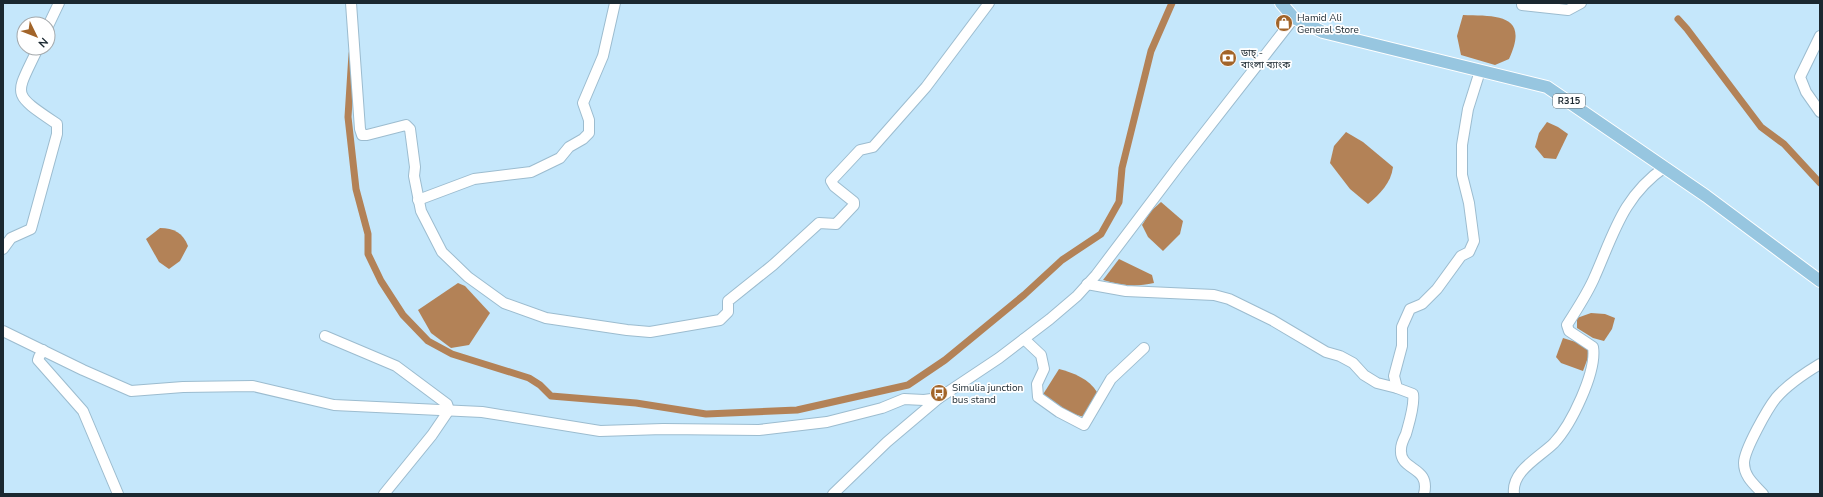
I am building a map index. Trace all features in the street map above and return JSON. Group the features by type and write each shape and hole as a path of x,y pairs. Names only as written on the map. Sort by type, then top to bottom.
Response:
{"main road":[{"name":"R315","path":"1281,3 1294,18 1323,32 1547,87 1665,167 1820,281"}],"street":[{"path":"53,16 59,3"},
{"path":"351,3 360,129 362,135 406,125 410,129 415,167 414,176 418,200 421,211 442,252 482,289 511,307 546,318 650,332 720,320 728,312 728,301 731,298 773,265 819,223 836,224 854,205 854,202 834,186 831,181 860,150 873,147 907,109 926,87 989,3"},
{"path":"418,200 474,179 532,172 560,158 569,147 583,140 589,133 590,128 583,103 603,56 615,3"},
{"path":"1522,5 1568,10 1581,3"},
{"path":"833,494 882,448 939,398 1050,320 1087,284 1294,18"},
{"path":"1820,36 1800,77 1806,92 1820,112"},
{"path":"3,249 11,238 31,229 57,134 57,124 28,105 21,96 19,88 34,56"},
{"path":"1397,388 1394,376 1402,346 1402,328 1410,309 1422,304 1437,289 1461,256 1469,252 1474,241 1469,203 1462,176 1462,145 1468,109 1480,71"},
{"path":"1514,494 1515,482 1520,473 1555,442 1574,414 1591,373 1593,347 1569,331 1567,325 1594,278 1607,243 1623,212 1637,191 1652,176 1665,167"},
{"path":"1087,284 1126,290 1214,295 1229,299 1272,320 1326,352 1340,356 1354,364 1364,375 1377,383 1413,394 1406,432 1400,449 1403,461 1424,477 1426,485 1424,494"},
{"path":"3,331 131,391 183,387 253,386 334,405 482,412 600,431 663,429 759,430 827,422 882,408 904,399 924,400 939,398"},
{"path":"325,336 396,366 447,404 449,410"},
{"path":"1024,339 1041,355 1044,369 1037,384 1038,397 1059,412 1084,425 1111,379 1144,348"},
{"path":"43,350 38,357 40,364 83,411 118,494"},
{"path":"1763,494 1748,477 1744,463 1748,447 1776,398 1802,376 1820,364"},
{"path":"384,494 432,435 449,410"}],"shaded area":[{"path":"1463,15 1498,17 1507,20 1513,26 1515,33 1514,44 1509,59 1495,65 1461,55 1457,36"},
{"path":"1547,122 1568,134 1556,159 1544,158 1535,147 1539,133"},
{"path":"1346,132 1363,142 1393,167 1390,178 1384,188 1368,204 1350,189 1330,163 1334,146"},
{"path":"1161,202 1183,221 1180,234 1163,251 1148,237 1142,225 1151,211"},
{"path":"160,228 174,230 181,235 188,246 180,261 169,269 159,262 146,239"},
{"path":"1119,259 1152,275 1154,283 1129,285 1116,284 1103,280"},
{"path":"458,283 465,286 490,313 469,345 451,348 431,333 418,310"},
{"path":"1591,313 1605,314 1615,318 1612,329 1604,341 1593,338 1577,328 1577,318"},
{"path":"1563,338 1579,343 1589,349 1589,355 1583,371 1561,363 1556,357"},
{"path":"1059,369 1081,377 1090,383 1097,392 1084,417 1070,413 1042,396"}],"waterway":[{"path":"352,54 348,117 356,189 368,234 368,254 381,281 403,315 428,341 452,354 529,378 540,385 551,396 636,403 706,414 797,410 908,385 945,360 1024,295 1062,260 1101,234 1119,202 1122,168 1151,51 1172,3"},
{"path":"1678,19 1761,127 1784,144 1820,183"}],"place":[{"name":"Hamid Ali General Store","path":"1284,23"},
{"name":"ডাচ্ - বাংলা ব্যাংক","path":"1228,58"},
{"name":"Simulia junction bus stand","path":"939,393"}]}
